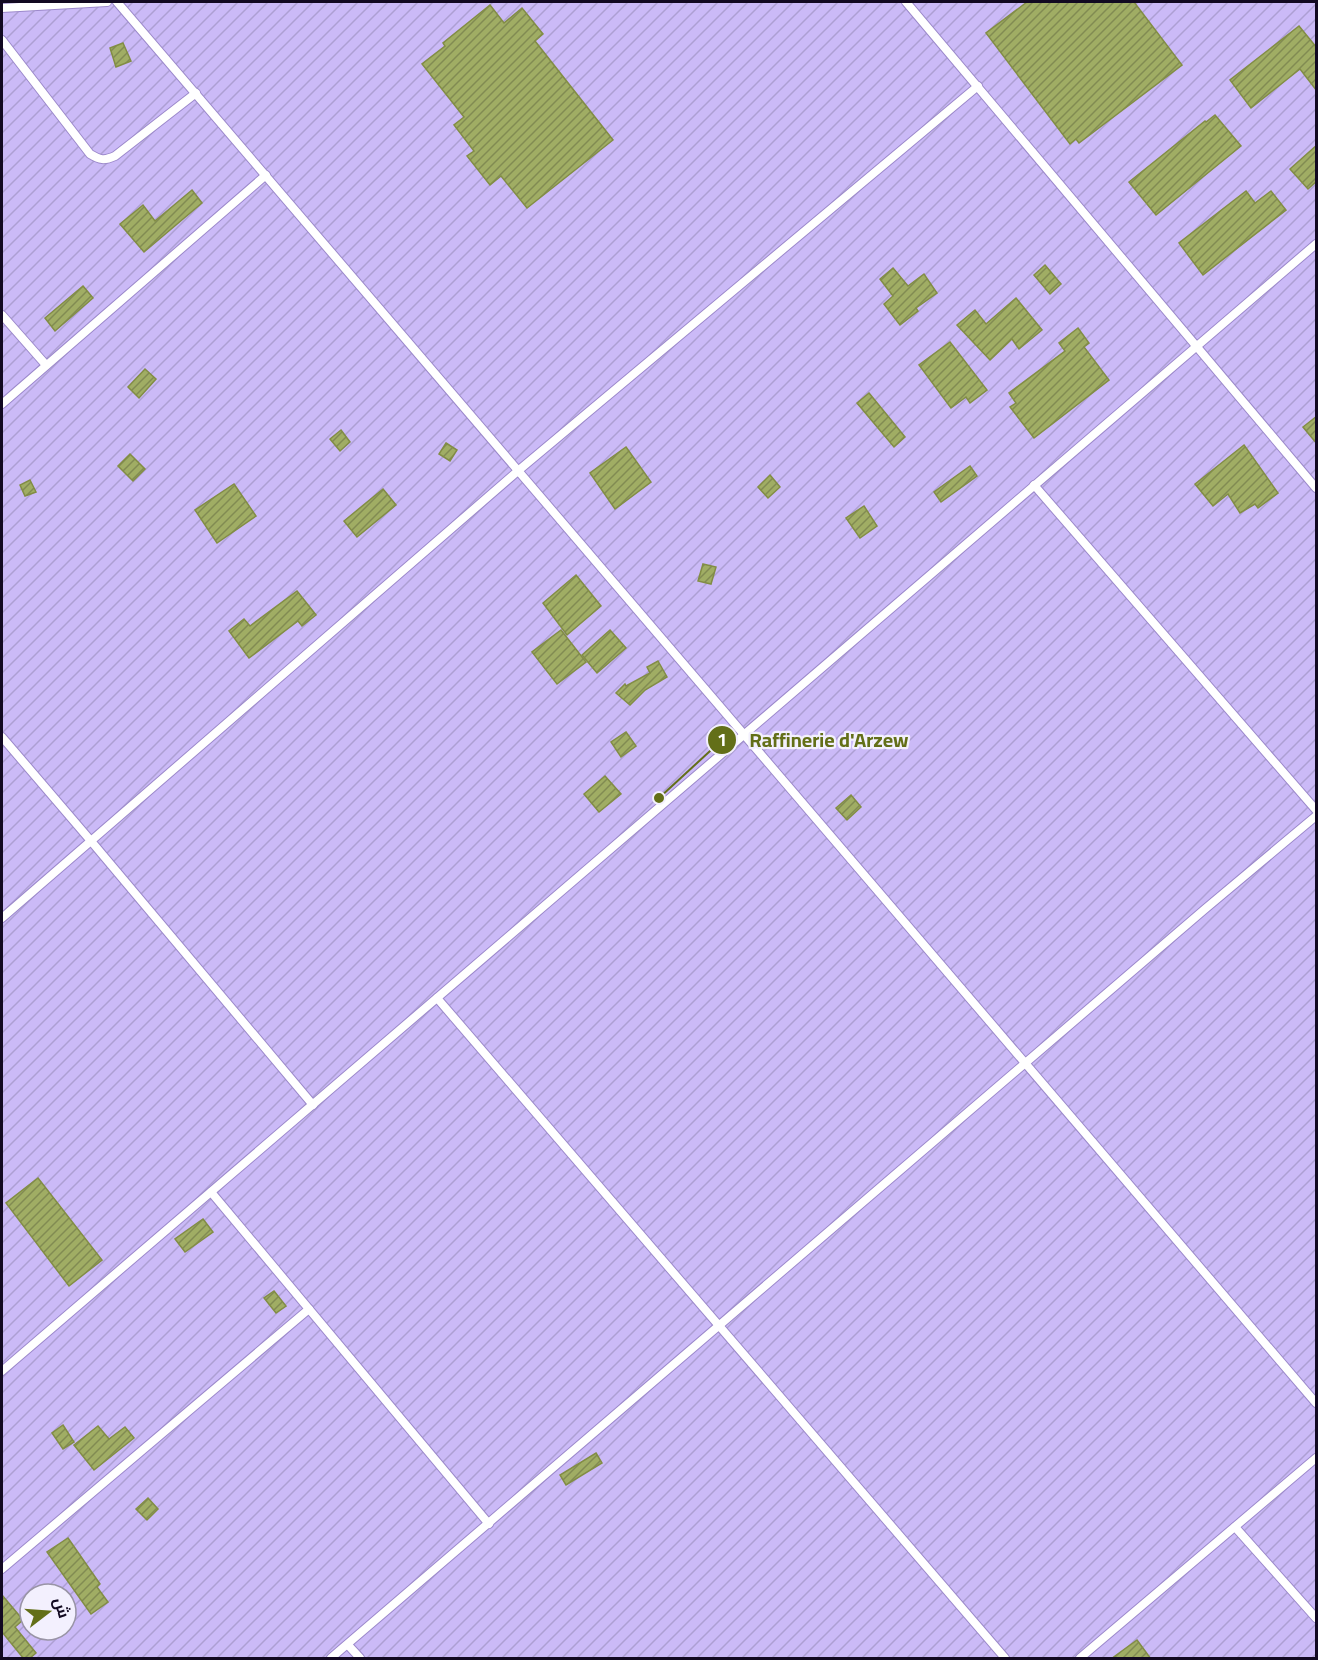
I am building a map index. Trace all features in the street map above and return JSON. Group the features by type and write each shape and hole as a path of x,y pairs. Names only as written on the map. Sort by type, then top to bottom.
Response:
{"lane":[{"path":"2,8 107,2"},
{"path":"117,2 1317,1403"},
{"path":"906,2 1317,488"},
{"path":"2,40 90,154 98,159 105,160 115,156 196,93"},
{"path":"2,918 519,470 978,86"},
{"path":"2,404 266,175"},
{"path":"2,1371 1317,244"},
{"path":"2,315 46,365"},
{"path":"1034,485 1317,810"},
{"path":"2,737 313,1105"},
{"path":"331,1659 1317,816"},
{"path":"437,998 1005,1659"},
{"path":"211,1192 489,1524"},
{"path":"2,1569 309,1309"},
{"path":"1080,1659 1317,1458"},
{"path":"1235,1527 1317,1618"},
{"path":"348,1645 360,1659"}],"shaded area":[{"path":"2,2 1316,2 1316,1658 2,1658"}],"building":[{"path":"1027,2 1134,2 1182,65 1079,143 1076,139 1070,144 986,33"},
{"path":"490,5 504,23 522,8 543,34 535,41 613,140 527,208 501,176 490,185 467,156 474,151 454,125 464,117 422,64 445,46 443,43"},
{"path":"1299,26 1317,48 1317,91 1300,69 1251,108 1230,80"},
{"path":"123,43 131,61 116,67 110,48"},
{"path":"1215,115 1241,146 1156,215 1129,182"},
{"path":"1317,145 1317,181 1308,189 1290,169"},
{"path":"192,190 202,203 144,252 120,224 143,205 155,221"},
{"path":"1246,191 1255,203 1271,191 1286,210 1203,275 1179,243"},
{"path":"1045,265 1061,284 1050,294 1034,275"},
{"path":"893,268 908,286 924,274 937,293 916,308 918,311 900,325 884,304 893,296 880,279"},
{"path":"83,286 93,298 55,331 45,318"},
{"path":"1016,298 1042,330 1019,349 1012,339 990,360 957,325 975,310 986,324"},
{"path":"1078,328 1089,343 1084,347 1109,380 1034,438 1010,407 1016,403 1009,393 1065,351 1059,343"},
{"path":"950,342 987,390 970,403 966,397 951,408 919,365"},
{"path":"145,369 156,379 139,398 128,387"},
{"path":"869,393 905,437 894,447 857,403"},
{"path":"1317,416 1317,444 1303,427"},
{"path":"341,430 350,442 340,451 330,439"},
{"path":"446,443 457,450 450,461 439,454"},
{"path":"1244,445 1278,493 1258,508 1255,504 1240,513 1228,494 1213,506 1195,484"},
{"path":"626,447 651,482 615,509 590,473"},
{"path":"130,454 145,469 133,481 118,466"},
{"path":"970,466 977,476 941,502 934,492"},
{"path":"770,475 780,487 768,498 758,487"},
{"path":"30,480 36,492 25,496 20,485"},
{"path":"234,484 256,516 217,543 195,510"},
{"path":"383,489 396,505 357,537 344,521"},
{"path":"864,506 877,526 860,538 846,518"},
{"path":"703,564 716,567 711,584 698,581"},
{"path":"576,575 601,606 567,635 543,603"},
{"path":"297,591 316,615 302,626 298,621 249,658 229,631 244,619 250,626"},
{"path":"561,630 586,662 557,684 532,652"},
{"path":"610,630 626,648 597,673 582,655"},
{"path":"658,661 667,677 645,690 630,705 616,693 625,684 626,686 650,673 647,667"},
{"path":"626,732 636,746 621,757 611,742"},
{"path":"605,776 621,794 599,812 584,794"},
{"path":"851,795 861,807 847,820 836,808"},
{"path":"38,1178 102,1260 69,1286 6,1203"},
{"path":"203,1219 213,1232 185,1252 175,1239"},
{"path":"274,1291 286,1306 276,1313 264,1298"},
{"path":"63,1425 74,1442 63,1449 52,1433"},
{"path":"98,1426 109,1439 125,1427 134,1438 94,1470 74,1445"},
{"path":"596,1453 602,1463 566,1485 560,1475"},
{"path":"148,1498 158,1509 147,1520 136,1509"},
{"path":"68,1538 100,1584 97,1587 108,1602 91,1614 78,1596 78,1582 68,1582 47,1552"},
{"path":"2,1595 18,1614 18,1624 15,1627 18,1631 18,1642 27,1642 36,1653 29,1659 24,1659 2,1632"},
{"path":"1137,1640 1151,1659 1111,1659"}],"place":[{"name":"Raffinerie d'Arzew","path":"659,798"}]}
